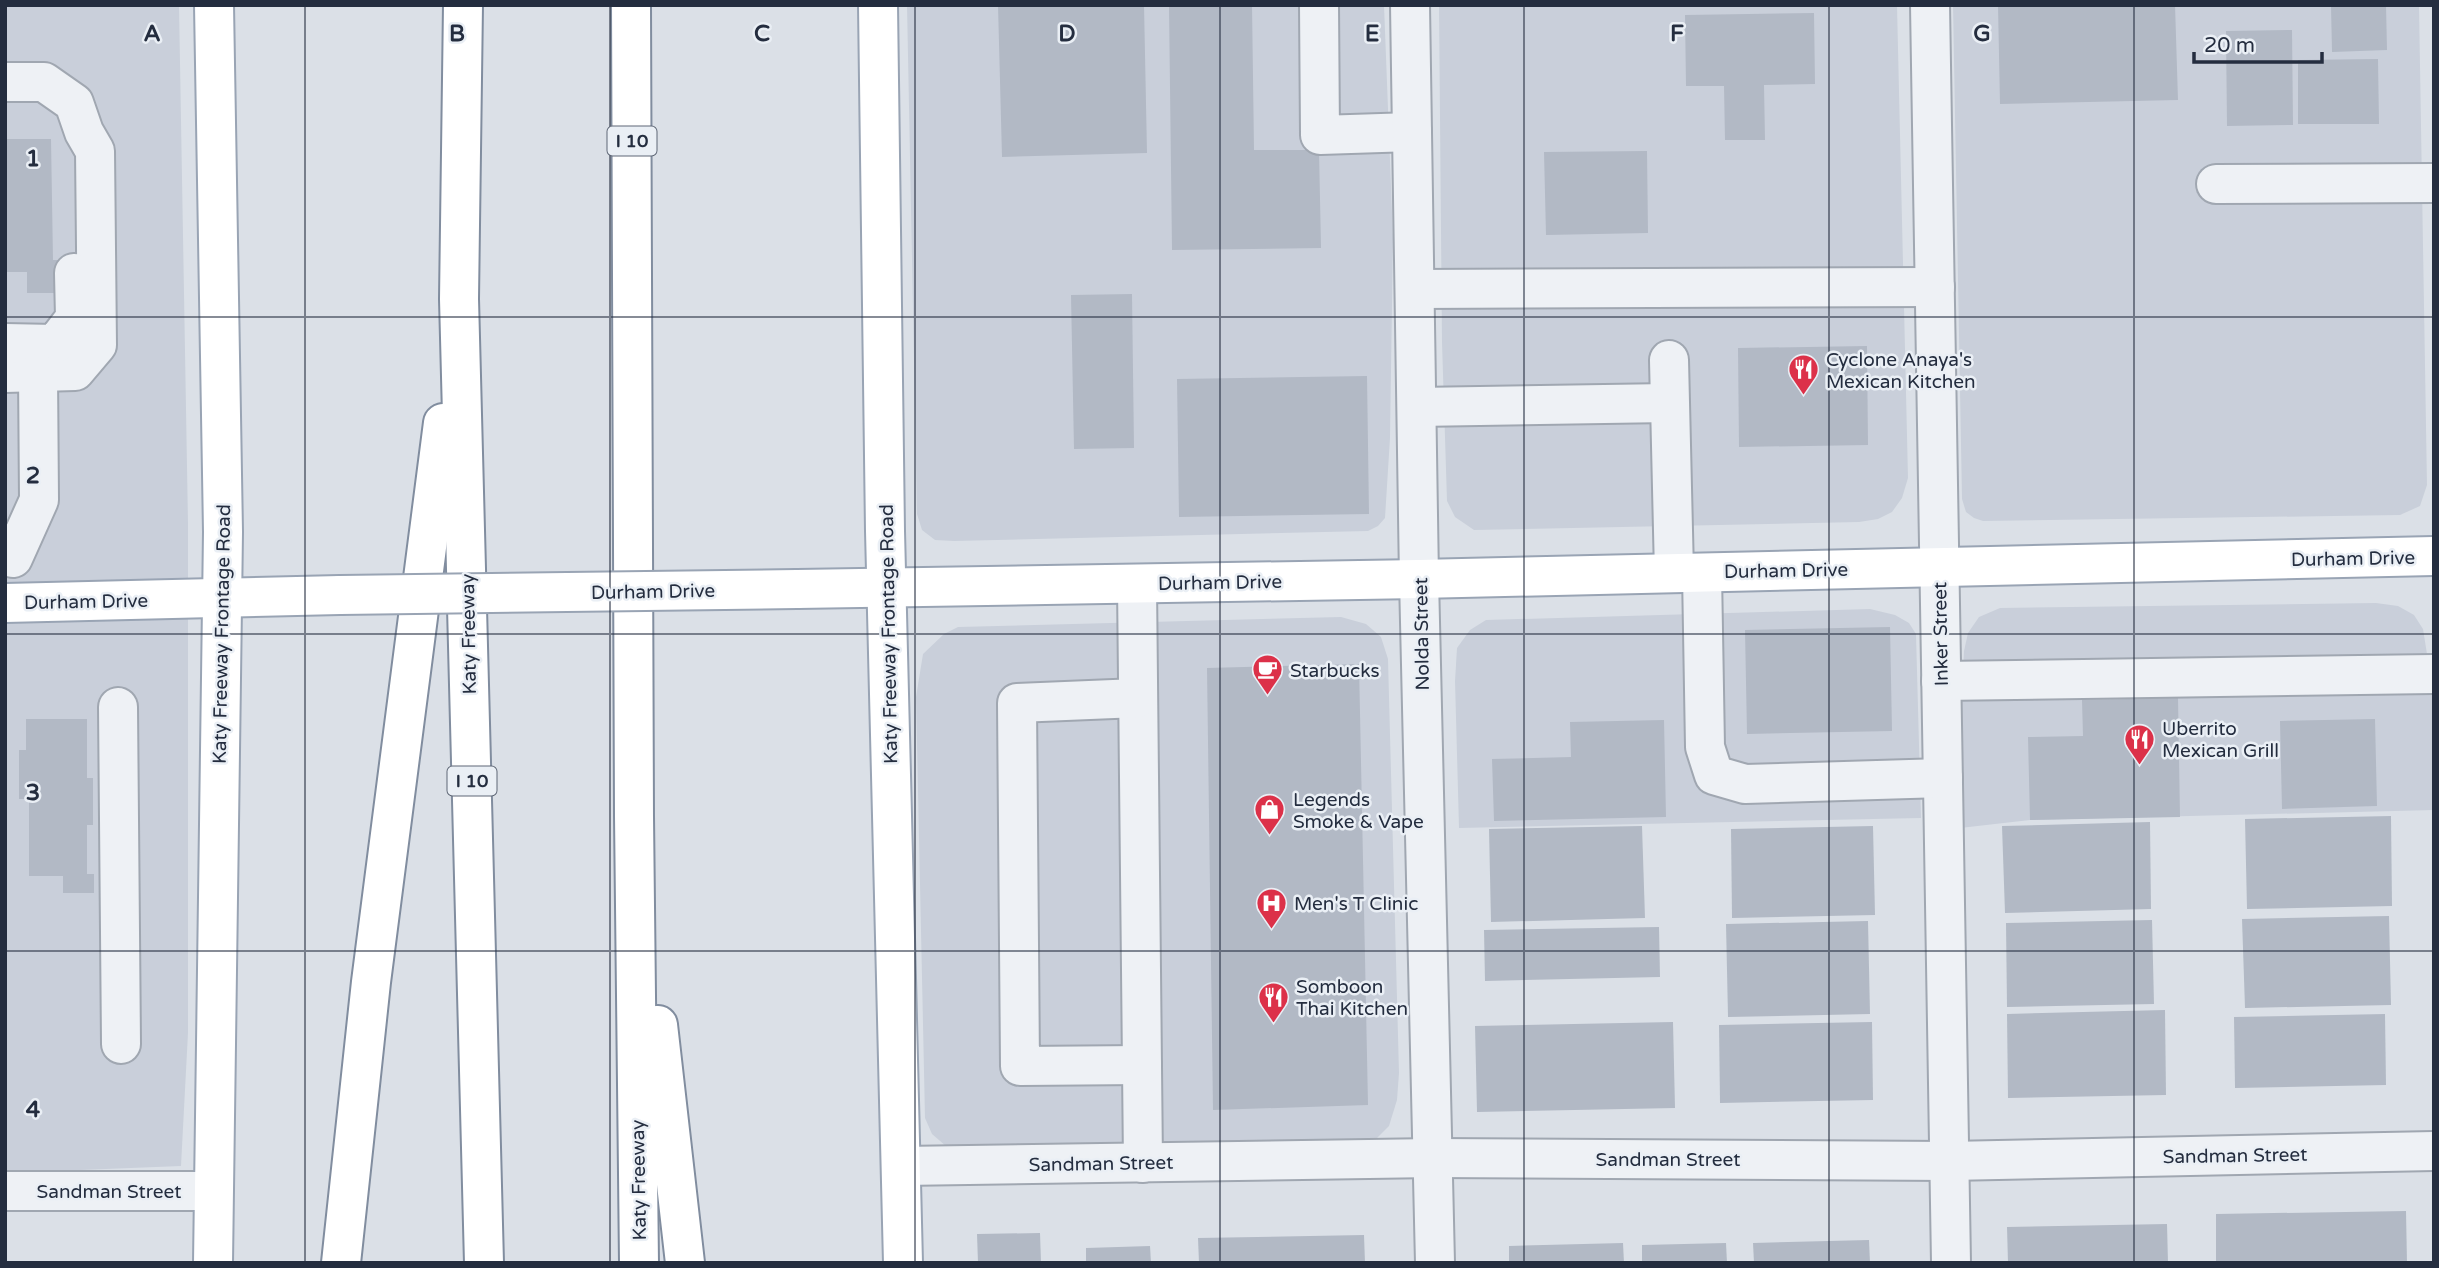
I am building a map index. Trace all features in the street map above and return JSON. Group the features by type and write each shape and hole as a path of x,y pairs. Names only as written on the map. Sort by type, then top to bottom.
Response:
{"main road":[{"name":"Katy Freeway Frontage Road","path":"213,1263 223,532 214,5"},
{"name":"Katy Freeway","path":"463,5 459,299 484,1263"},
{"name":"Katy Freeway","path":"631,5 634,816 639,1263"},
{"name":"Katy Freeway Frontage Road","path":"878,5 886,588 903,1263"},
{"path":"341,1263 371,982 459,299"},
{"name":"Durham Drive","path":"10,603 288,596 1419,579 2434,556"},
{"path":"634,816 685,1263"}],"street":[{"path":"1319,5 1320,135 1412,132"},
{"name":"Nolda Street","path":"1410,5 1419,579 1435,1263"},
{"name":"Inker Street","path":"1930,5 1951,1263"},
{"path":"5,82 44,82 74,103 84,132 95,151 97,345 75,371 22,373 39,500 9,551 10,603"},
{"path":"5,343 55,344 75,318 70,153 84,132"},
{"path":"2216,184 2434,183"},
{"path":"1415,289 1935,287"},
{"path":"1669,360 1669,403 1705,747 1714,775 1745,784 1943,778"},
{"path":"1417,407 1669,403"},
{"path":"1137,584 1143,1163"},
{"path":"1941,681 2434,674"},
{"path":"1138,698 1017,703 1020,1066 1142,1065"},
{"path":"118,707 121,1044"},
{"name":"Sandman Street","path":"902,1166 1433,1158 1950,1161 2434,1151"},
{"name":"Sandman Street","path":"5,1191 213,1191"}],"shaded area":[{"path":"5,5 179,5 188,523 188,1033 181,1166 5,1173"},
{"path":"907,5 1384,5 1393,238 1390,438 1385,518 1378,526 1368,531 954,541 935,540 922,530 917,514"},
{"path":"1439,5 1897,5 1908,478 1902,498 1892,512 1878,519 1859,522 1474,530 1455,517 1447,501 1442,343"},
{"path":"1953,5 2419,5 2427,485 2420,506 2400,515 1983,521 1966,512 1962,499"},
{"path":"2376,603 2398,606 2414,615 2423,629 2434,698 2434,810 2030,820 1960,828 1959,770 1964,651 1968,633 1979,617 2000,608"},
{"path":"1870,609 1895,615 1909,623 1916,634 1921,818 1459,828 1455,681 1457,648 1470,630 1486,620"},
{"path":"1341,617 1366,624 1381,637 1388,659 1399,1073 1397,1100 1389,1126 1374,1141 954,1153 932,1134 925,1118 916,697 923,654 944,634 958,627"}],"building":[{"path":"998,5 1144,5 1147,153 1002,157"},
{"path":"1169,5 1252,5 1254,150 1319,150 1321,248 1172,250"},
{"path":"1998,5 2175,5 2178,100 2000,104"},
{"path":"2331,5 2386,5 2387,50 2332,52"},
{"path":"1814,13 1815,84 1764,85 1765,140 1725,140 1724,86 1686,86 1685,15"},
{"path":"2292,30 2293,125 2227,126 2226,31"},
{"path":"2378,59 2379,124 2298,124 2298,60"},
{"path":"5,139 51,139 53,260 61,260 61,293 27,293 27,272 5,272"},
{"path":"1647,151 1648,233 1546,235 1544,152"},
{"path":"1132,294 1134,448 1074,449 1071,295"},
{"name":"Cyclone Anaya's Mexican Kitchen","path":"1867,346 1868,445 1739,447 1738,348"},
{"path":"1367,376 1369,514 1179,517 1177,379"},
{"path":"1890,627 1892,731 1747,734 1745,630"},
{"path":"1359,664 1368,1105 1213,1110 1207,668"},
{"path":"2178,698 2180,817 2030,820 2028,737 2083,736 2082,700"},
{"path":"26,719 87,719 87,778 93,778 93,825 87,825 87,874 94,874 94,893 63,893 63,876 29,876 29,799 19,799 19,750 26,750"},
{"path":"2375,719 2377,806 2282,809 2280,721"},
{"path":"1664,720 1666,817 1494,821 1492,759 1571,757 1570,722"},
{"path":"2391,816 2392,906 2247,909 2245,819"},
{"path":"2150,822 2151,909 2005,913 2002,826"},
{"path":"1642,826 1645,918 1491,922 1489,829"},
{"path":"1873,826 1875,915 1732,918 1731,829"},
{"path":"2389,916 2391,1005 2245,1008 2242,919"},
{"path":"2152,920 2154,1004 2007,1007 2006,923"},
{"path":"1868,921 1870,1014 1728,1017 1726,924"},
{"path":"1659,927 1660,977 1485,981 1484,930"},
{"path":"2165,1010 2166,1095 2008,1098 2007,1014"},
{"path":"2385,1014 2386,1085 2235,1088 2234,1017"},
{"path":"1673,1022 1675,1108 1477,1112 1475,1026"},
{"path":"1872,1022 1873,1100 1720,1103 1719,1025"},
{"path":"2406,1211 2407,1263 2216,1263 2216,1214"},
{"path":"2167,1224 2168,1263 2008,1263 2007,1227"},
{"path":"1040,1233 1041,1263 978,1263 977,1234"},
{"path":"1364,1235 1365,1263 1199,1263 1198,1238"},
{"path":"1869,1240 1870,1263 1754,1263 1753,1243"},
{"path":"1623,1243 1624,1263 1509,1263 1509,1246"},
{"path":"1726,1243 1727,1263 1642,1263 1642,1245"},
{"path":"1150,1246 1151,1263 1086,1263 1086,1248"}],"place":[{"name":"Cyclone Anaya's Mexican Kitchen","path":"1803,397"},
{"name":"Starbucks","path":"1267,697"},
{"name":"Uberrito Mexican Grill","path":"2139,766"},
{"name":"Legends Smoke & Vape","path":"1270,837"},
{"name":"Men's T Clinic","path":"1271,930"},
{"name":"Somboon Thai Kitchen","path":"1273,1024"}]}
